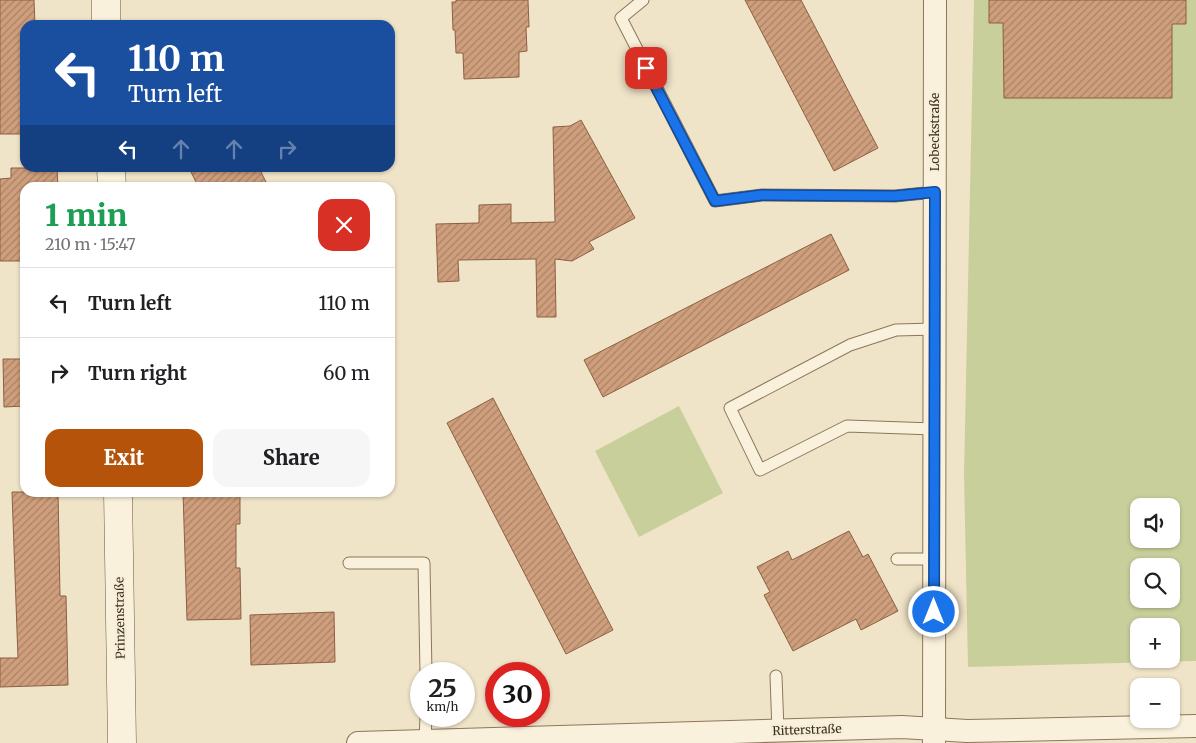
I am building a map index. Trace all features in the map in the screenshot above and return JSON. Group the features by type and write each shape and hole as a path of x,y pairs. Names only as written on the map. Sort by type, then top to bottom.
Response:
{"main road":[{"path":"106,0 106,20"},
{"name":"Prinzenstraße","path":"118,497 122,743"}],"street":[{"name":"Lobeckstraße","path":"934,736 935,0"},
{"name":"Ritterstraße","path":"358,743 491,741 902,727 934,736 967,731 1196,726"}],"lane":[{"path":"643,0 621,18 715,201 762,195 895,196 935,192"},
{"path":"934,429 847,426 760,470 730,408 850,345 896,330 936,329"},
{"path":"897,559 934,559"},
{"path":"349,563 424,563 426,662"},
{"path":"776,676 778,731"},
{"path":"426,727 426,741"}],"green space":[{"path":"974,0 1196,0 1196,661 1180,661 1180,618 1130,618 1130,663 968,667 964,474"},
{"path":"679,406 723,493 639,537 595,451"}],"building":[{"path":"0,0 34,0 35,20 20,20 20,134 0,134"},
{"path":"456,0 528,0 529,27 526,27 527,51 519,52 519,77 464,79 463,53 456,53 455,30 453,30 452,2 456,2"},
{"path":"745,0 801,0 878,148 834,171"},
{"path":"989,0 1186,0 1186,24 1172,24 1172,98 1004,98 1003,23 989,23"},
{"path":"581,120 635,218 589,242 594,249 572,261 555,259 556,317 537,317 536,259 458,260 459,281 438,282 436,224 479,223 479,205 511,204 511,223 555,222 553,127 570,126"},
{"path":"11,168 20,168 20,172 57,172 58,182 20,182 20,261 0,261 0,179 11,178"},
{"path":"191,172 261,172 266,182 196,182"},
{"path":"831,234 849,270 603,397 584,360"},
{"path":"3,359 20,359 20,406 4,407"},
{"path":"493,398 613,630 566,654 447,423"},
{"path":"12,492 20,492 20,497 58,497 60,596 66,596 68,685 0,687 0,658 18,658"},
{"path":"183,497 240,497 240,524 236,524 236,568 240,568 241,619 187,620"},
{"path":"849,531 863,557 868,554 898,611 861,630 856,619 793,651 764,595 770,592 757,567 788,551 792,560"},
{"path":"334,612 335,662 251,665 250,615"}],"route":[{"path":"646,68 715,201 762,195 895,196 935,192 934,612"}]}
